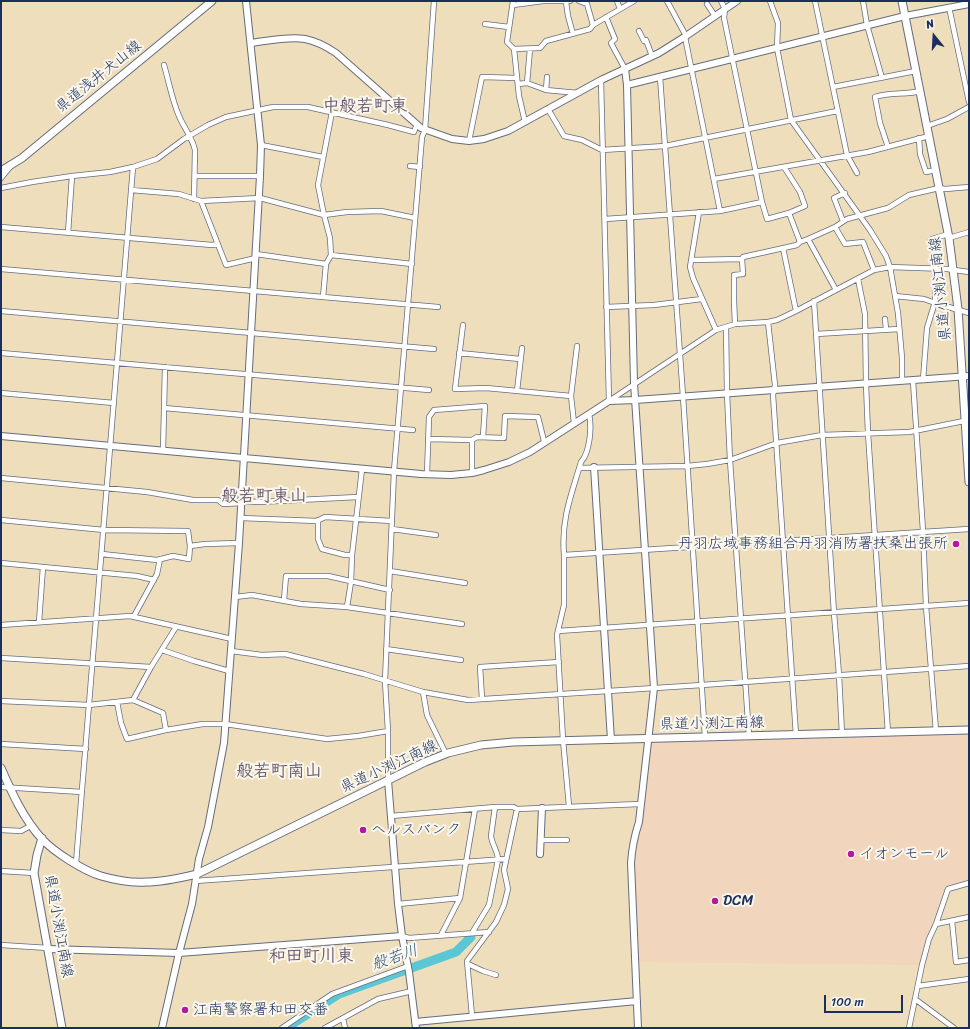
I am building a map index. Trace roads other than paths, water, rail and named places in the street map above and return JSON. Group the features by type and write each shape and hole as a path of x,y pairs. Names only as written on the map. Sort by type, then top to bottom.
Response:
{"main road":[{"name":"県道浅井犬山線","path":"1,171 11,166 212,1"},
{"name":"県道小渕江南線","path":"902,1 949,236 954,269 966,376 964,421 968,452 969,482"},
{"name":"県道小渕江南線","path":"42,838 52,849 100,875 145,882 196,878 425,762 446,754 482,745 563,740 969,730"},
{"path":"1,768 17,804 42,838"},
{"name":"県道小渕江南線","path":"42,838 34,873 62,1028"}],"street":[{"path":"162,1028 192,904 199,859 218,781 224,743 230,671 241,518 260,198 261,145 246,1"},
{"path":"434,1 425,130 422,137 405,346 400,386 394,471 385,681 388,731 388,780 398,904 412,991 415,1025 472,1016 637,1001"},
{"path":"526,122 519,96 514,50 506,42 513,3 568,1 568,16 573,34"},
{"path":"579,1 587,4 593,25"},
{"path":"618,1 620,8"},
{"path":"514,50 540,48 546,42 590,29 593,25 634,1"},
{"path":"667,1 686,37 720,211"},
{"path":"721,1 725,9 724,18 762,202 767,219 789,213 805,206 800,192 784,167"},
{"path":"251,43 286,39 304,39 325,46 336,53 425,130 452,139 469,141 495,136 526,122 601,80 652,56 686,37 737,1"},
{"path":"770,1 778,22 777,48 791,120 845,193 886,256 890,267 900,329 902,382"},
{"path":"816,1 847,155 857,174"},
{"path":"863,1 867,25 882,78"},
{"path":"706,4 715,16"},
{"path":"627,85 733,60 905,16 969,4"},
{"path":"949,7 969,102"},
{"path":"606,17 615,39 611,43 625,68 627,85 634,383 654,688 639,822 633,840 631,863 638,1028"},
{"path":"485,24 509,28"},
{"path":"639,31 644,41 646,40 652,56"},
{"path":"527,83 530,49"},
{"path":"164,65 174,103 195,150 194,199"},
{"path":"833,87 916,71"},
{"path":"469,141 482,77 517,78"},
{"path":"546,90 547,77"},
{"path":"660,77 683,396 705,737"},
{"path":"601,80 609,401"},
{"path":"518,84 527,83 546,90 578,93"},
{"path":"888,147 880,122 875,97 920,91"},
{"path":"1,188 72,176 110,172 133,167 157,159 208,125 226,117 273,107 308,106 414,132 417,124"},
{"path":"927,126 947,119 969,107"},
{"path":"548,110 564,136 582,140 602,150 665,146 837,110"},
{"path":"323,297 326,264 331,255 330,238 318,185 332,112"},
{"path":"714,180 868,152 929,136"},
{"path":"919,138 920,154 926,172 936,170"},
{"path":"261,145 323,157"},
{"path":"1,178 11,166"},
{"path":"410,166 420,167"},
{"path":"76,863 133,167"},
{"path":"68,233 72,176"},
{"path":"195,176 260,176"},
{"path":"691,260 742,259 744,257 798,245 800,242 810,237 835,227 842,221 854,216 860,216 888,208 909,195 939,188 969,187"},
{"path":"131,190 180,194 201,201 260,198 324,215 347,212 381,211 415,218"},
{"path":"842,221 834,198 845,193"},
{"path":"201,201 226,265 256,256 326,264"},
{"path":"605,219 720,211 762,202"},
{"path":"699,212 690,267 702,300 716,330"},
{"path":"789,213 800,242"},
{"path":"1,227 212,246 218,244"},
{"path":"835,227 845,244 862,242 874,270"},
{"path":"923,380 928,328 935,302 936,256 930,242 932,239 969,232"},
{"path":"808,239 836,290"},
{"path":"783,248 796,312"},
{"path":"331,255 412,264"},
{"path":"735,324 732,275 743,274 742,259"},
{"path":"1,436 422,474 437,475 472,473 509,462 530,452 544,441 590,414 634,383 716,330 735,324 768,322 796,312 874,270 890,267 954,269 969,272"},
{"path":"1,269 438,307"},
{"path":"858,279 865,314 864,330 868,433 876,534 888,733"},
{"path":"895,296 924,298 969,313"},
{"path":"606,307 702,300"},
{"path":"814,301 842,734"},
{"path":"1,311 434,349"},
{"path":"885,319 886,329"},
{"path":"768,322 775,385 773,394 796,735"},
{"path":"463,325 455,388 486,388 571,396"},
{"path":"726,326 730,460 749,736"},
{"path":"816,334 900,329"},
{"path":"574,423 571,396 577,346"},
{"path":"517,391 522,348"},
{"path":"1,353 400,386 429,390"},
{"path":"459,353 520,359"},
{"path":"163,450 165,367"},
{"path":"609,401 819,386 902,382 966,376"},
{"path":"913,381 923,531 926,606 936,732"},
{"path":"1,393 114,403"},
{"path":"427,474 429,418 434,410 485,406 483,437"},
{"path":"164,408 413,430"},
{"path":"569,806 563,740 558,631 564,605 563,538 566,513 585,454 590,433 590,414"},
{"path":"429,438 472,440 477,437 504,438 505,416 538,417 544,441"},
{"path":"580,468 687,466 730,460 777,443 822,435 916,431 964,421"},
{"path":"472,440 472,473"},
{"path":"594,467 611,740"},
{"path":"347,607 351,582 352,555 362,469"},
{"path":"1,478 146,492 193,500 218,500 223,504 358,497"},
{"path":"241,518 318,520 325,517 392,521"},
{"path":"1,520 104,530 188,530 190,546 189,559 173,556 160,559 102,554"},
{"path":"318,520 318,539 322,549 345,555 352,555"},
{"path":"392,529 436,535"},
{"path":"564,555 969,529"},
{"path":"190,546 239,543"},
{"path":"134,616 157,574 160,559"},
{"path":"1,563 137,576 154,580"},
{"path":"39,622 43,567"},
{"path":"390,570 465,583"},
{"path":"284,600 286,576 328,576 390,590"},
{"path":"235,597 252,595 307,605 347,607 462,624"},
{"path":"558,631 651,626 680,622 969,603"},
{"path":"1,625 134,616 176,627 232,638"},
{"path":"133,700 151,667 176,627"},
{"path":"386,649 461,660"},
{"path":"162,650 230,671"},
{"path":"231,651 262,655 285,654 364,674 422,692 468,700 969,666"},
{"path":"1,658 151,667"},
{"path":"482,699 480,667 559,662"},
{"path":"422,692 427,715 446,754"},
{"path":"1,701 89,705 133,700 162,713 166,730"},
{"path":"117,702 121,723 127,739 166,730 203,724 225,724 327,739 388,731"},
{"path":"1,744 86,749"},
{"path":"1,787 82,792"},
{"path":"391,816 495,807 542,808 640,804"},
{"path":"472,933 490,904 498,860 498,854 491,840 495,807"},
{"path":"472,1016 467,961 496,922 508,893 507,880 504,870 517,808"},
{"path":"540,854 542,808"},
{"path":"441,935 460,898 475,809"},
{"path":"1,830 21,831 32,825"},
{"path":"541,840 567,840"},
{"path":"196,878 506,860"},
{"path":"1,871 34,873"},
{"path":"909,1028 929,939 936,924 948,889 969,883"},
{"path":"398,904 460,898"},
{"path":"936,924 969,917"},
{"path":"952,921 956,962 969,960"},
{"path":"1,945 179,953 402,936 409,938 489,932"},
{"path":"468,964 496,975"},
{"path":"282,1028 332,994 408,969"},
{"path":"918,986 969,979"},
{"path":"325,1028 378,999 412,991"},
{"path":"915,999 954,1028"},
{"path":"343,1018 345,1028"}],"waterway":[{"name":"般若川","path":"286,1028 339,994 456,952 471,937"}],"place":[{"name":"丹羽広域事務組合丹羽消防署扶桑出張所","path":"956,544"},
{"name":"ヘルスバンク","path":"363,830"},
{"name":"イオンモール","path":"851,854"},
{"name":"DCM","path":"715,901"},
{"name":"江南警察署和田交番","path":"185,1010"}],"district":[{"name":"中般若町東","path":"365,107"},
{"name":"般若町東山","path":"264,497"},
{"name":"般若町南山","path":"279,772"},
{"name":"和田町川東","path":"311,957"}]}
